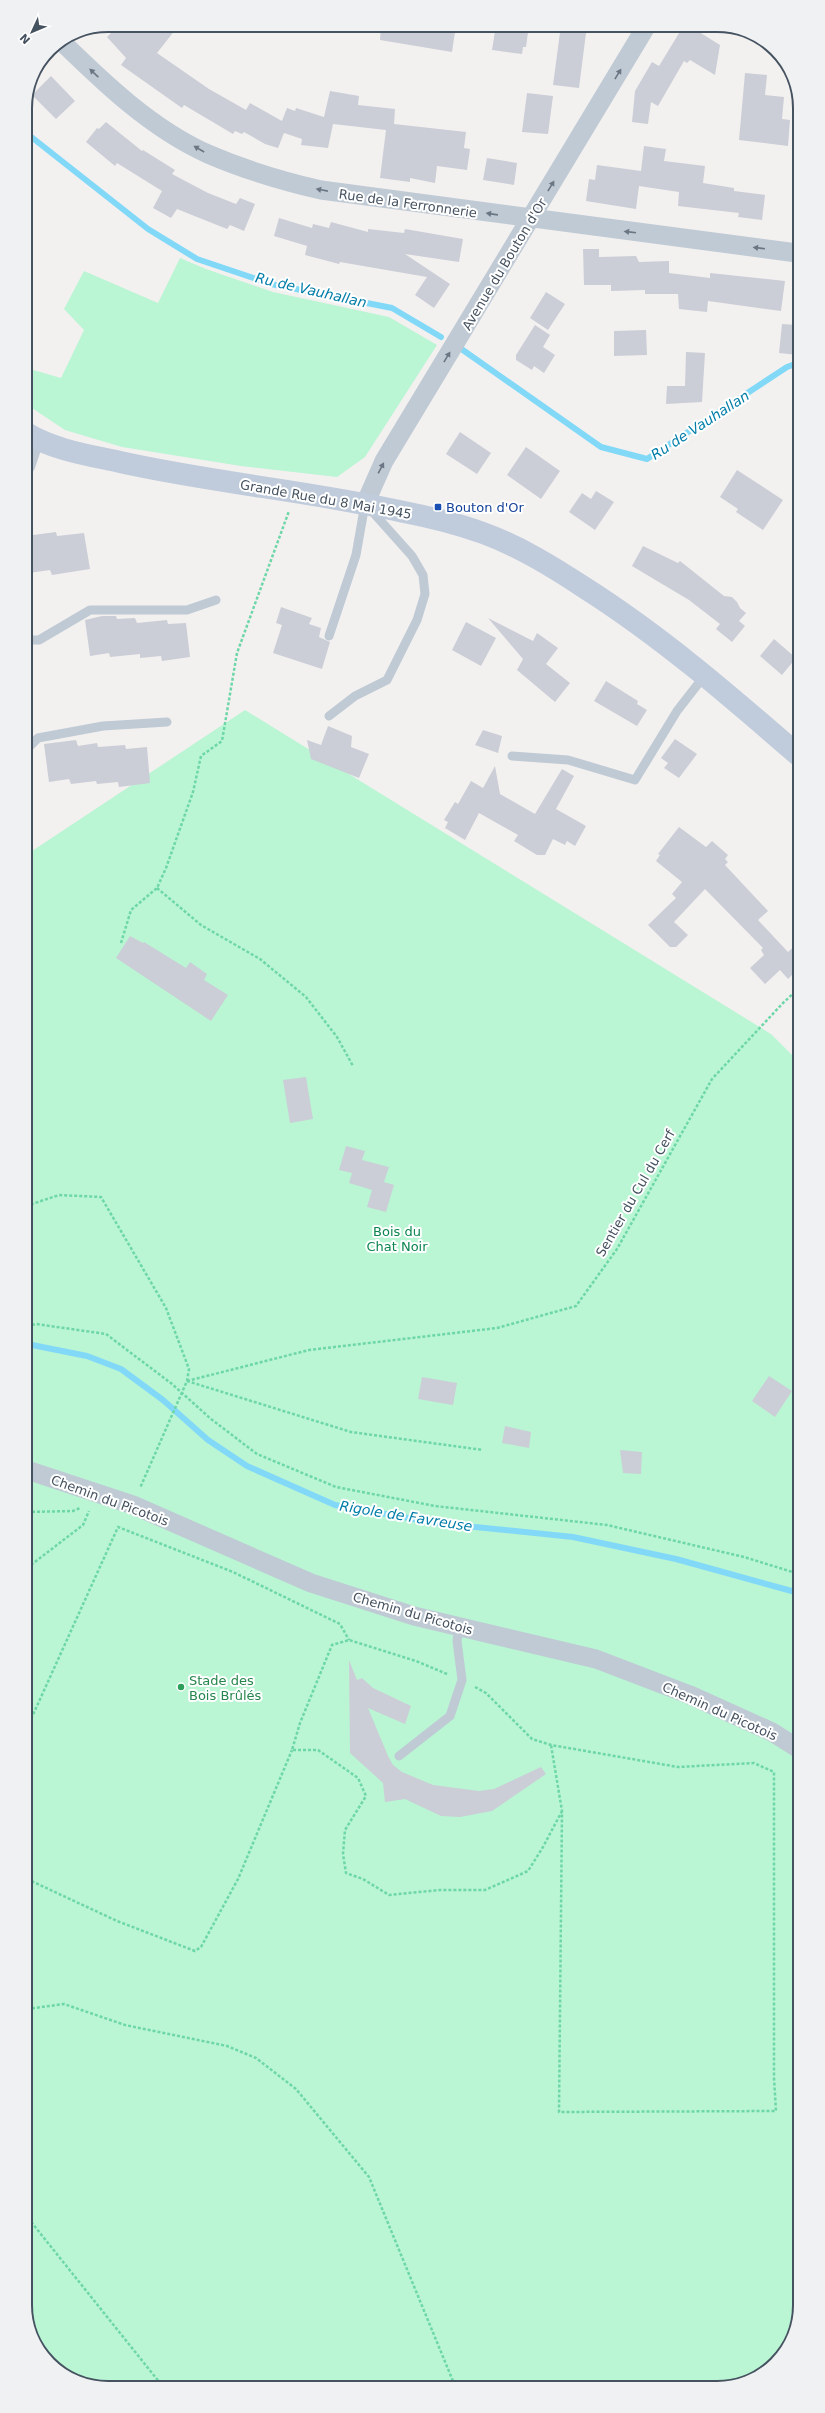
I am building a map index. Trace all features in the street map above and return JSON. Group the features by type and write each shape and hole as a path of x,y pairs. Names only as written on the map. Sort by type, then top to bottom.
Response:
{"main road":[{"name":"Grande Rue du 8 Mai 1945","path":"32,436 75,452 168,472 365,504 406,512 483,533 552,567 625,613 705,674 793,751"}],"street":[{"name":"Avenue du Bouton d'Or","path":"365,504 384,461 531,220 642,32"},
{"name":"Rue de la Ferronnerie","path":"66,45 117,94 157,124 207,153 265,176 321,190 531,220 793,253"},
{"name":"Chemin du Picotois","path":"32,1472 95,1498 133,1505 311,1583 414,1616 596,1659 690,1695 772,1732 793,1745"}],"lane":[{"path":"329,636 356,555 365,504"},
{"path":"329,716 354,696 387,680 417,620 425,594 423,575 412,556 365,504"},
{"path":"32,640 39,640 90,610 187,610 216,600"},
{"path":"512,756 568,760 635,780 678,711 705,674"},
{"path":"32,744 38,738 103,726 167,722"},
{"path":"398,1756 450,1716 462,1680 457,1641 459,1627"}],"path":[{"path":"121,943 131,910 157,888 193,792 201,756 222,741 238,653 282,534 295,493"},
{"path":"157,888 201,925 260,959 306,998 336,1037 353,1066"},
{"name":"Sentier du Cul du Cerf","path":"187,1381 309,1350 497,1328 576,1306 617,1249 712,1079 793,994"},
{"path":"32,1204 60,1195 101,1197 166,1308 189,1369 187,1381 133,1505"},
{"path":"32,1325 36,1324 106,1334 182,1392 211,1419 257,1454 336,1487 435,1506 607,1525 744,1557 793,1572"},
{"path":"187,1381 352,1432 484,1450"},
{"path":"32,1512 73,1511 95,1498"},
{"path":"32,1564 83,1525 95,1498"},
{"path":"32,1717 118,1527 240,1576 340,1624 350,1640"},
{"path":"32,1881 117,1921 195,1951 201,1947 238,1879 292,1750 300,1723 332,1645 350,1640 416,1661 462,1680 486,1693 532,1739 551,1745 678,1767 754,1762 774,1772 774,2078 776,2111 559,2112 562,1811 551,1745"},
{"path":"292,1750 318,1750 358,1778 366,1796 345,1830 343,1854 346,1873 363,1879 389,1895 440,1890 485,1890 528,1871 543,1847 562,1811"},
{"path":"32,2008 64,2004 125,2025 227,2046 256,2058 296,2089 369,2177 453,2381"},
{"path":"32,2223 158,2381"}],"green space":[{"path":"180,258 206,269 273,292 389,317 437,345 365,457 337,477 241,466 122,447 65,430 32,408 32,370 61,378 84,330 64,309 84,271 158,303"},
{"name":"Bois du Chat Noir","path":"245,710 771,1034 793,1056 793,2310 792,2320 783,2343 771,2359 751,2373 737,2378 717,2381 103,2381 93,2380 70,2371 54,2359 40,2339 35,2325 32,2305 32,851"}],"building":[{"path":"110,32 174,32 157,53 209,89 246,110 250,103 282,121 287,108 295,111 296,108 324,117 330,91 359,96 358,105 395,109 394,124 466,132 464,148 470,149 467,170 437,166 435,183 410,178 410,182 380,178 386,130 333,124 328,148 301,145 302,139 284,133 278,148 265,144 244,132 242,134 235,131 233,134 184,105 182,108 121,65 126,58 107,37 111,33"},
{"path":"381,32 455,32 452,52 380,40"},
{"path":"495,32 528,32 526,47 523,47 522,54 492,50"},
{"path":"560,32 586,32 579,88 553,85"},
{"path":"680,32 699,32 720,45 715,75 690,60 687,63 684,61 658,106 651,102 648,124 632,122 635,91 652,62 659,66"},
{"path":"745,73 767,75 765,95 784,97 782,119 790,120 788,146 739,140"},
{"path":"51,76 75,101 56,119 33,96 33,94"},
{"path":"527,93 553,96 548,134 522,132"},
{"path":"106,122 142,151 143,150 175,170 172,174 208,193 236,204 240,198 255,204 244,231 230,225 227,229 177,209 171,218 153,208 162,191 117,163 115,166 86,142 97,128 99,129"},
{"path":"644,146 666,149 664,161 705,166 703,183 734,188 734,191 765,195 762,220 738,217 739,213 678,206 679,192 639,186 636,209 586,201 589,179 595,180 597,165 641,171"},
{"path":"487,158 517,163 514,185 483,180"},
{"path":"279,218 312,228 313,224 329,228 331,222 368,232 368,229 404,233 405,229 463,239 459,262 405,254 450,284 434,308 415,295 427,277 340,262 339,264 305,255 307,246 274,236"},
{"path":"583,249 599,249 599,257 636,256 639,262 669,261 669,273 710,278 710,273 785,281 781,311 708,301 707,312 679,309 678,294 645,294 645,290 611,291 611,285 584,285"},
{"path":"546,292 565,304 548,330 530,318"},
{"path":"782,324 793,325 793,354 779,353"},
{"path":"535,325 550,335 543,347 555,355 544,373 534,366 532,370 516,360 516,355"},
{"path":"646,330 647,355 614,356 614,331"},
{"path":"686,352 705,353 702,402 666,404 667,386 685,386"},
{"path":"460,432 491,453 477,474 446,454"},
{"path":"526,447 560,471 541,499 507,475"},
{"path":"737,470 783,500 763,530 736,512 738,509 720,497"},
{"path":"596,491 614,502 595,530 569,512 582,493 591,499"},
{"path":"56,532 57,536 84,533 90,569 52,575 50,570 32,573 32,535"},
{"path":"643,546 678,563 680,561 724,596 732,597 737,602 740,608 746,613 739,621 745,626 732,642 716,629 720,624 689,600 632,566"},
{"path":"281,607 312,618 309,624 321,628 319,637 330,642 322,669 273,653 282,625 276,623"},
{"path":"102,616 116,616 117,619 135,618 137,623 167,620 168,624 186,623 190,657 162,661 161,656 140,658 140,654 110,657 109,653 90,656 85,620"},
{"path":"488,618 533,641 537,633 558,648 546,664 570,683 555,702 517,670 523,659"},
{"path":"466,622 496,638 481,666 452,650"},
{"path":"774,639 793,655 793,662 782,675 760,656"},
{"path":"606,681 638,701 637,704 647,710 637,726 594,701"},
{"path":"328,726 352,736 351,747 369,754 359,778 311,759 307,740 321,745"},
{"path":"483,730 502,736 498,753 475,745"},
{"path":"675,739 697,754 679,778 664,768 668,763 661,758"},
{"path":"76,740 78,746 97,743 98,747 125,745 126,749 147,747 150,783 119,787 118,782 97,784 96,781 71,784 69,779 49,782 44,744"},
{"path":"495,766 500,794 535,814 562,769 574,776 556,809 586,826 575,846 567,841 565,845 553,839 545,855 537,855 514,841 518,835 479,813 465,840 445,828 448,822 444,820 455,802 458,804 471,781 483,788"},
{"path":"679,827 706,847 712,841 728,855 725,859 728,862 725,865 768,911 758,920 788,952 793,948 793,974 788,979 780,970 765,984 750,968 764,955 761,950 763,948 705,889 674,922 688,935 676,947 670,947 648,925 676,898 672,894 682,882 656,861 660,855 658,854"},
{"path":"130,936 143,943 144,942 186,968 190,962 207,974 204,980 228,995 211,1021 116,958"},
{"path":"306,1077 313,1119 290,1123 283,1080"},
{"path":"346,1146 365,1151 362,1160 389,1167 384,1182 394,1185 386,1212 367,1207 372,1190 349,1183 352,1173 339,1170"},
{"path":"769,1376 792,1391 775,1417 752,1401"},
{"path":"422,1377 457,1383 453,1405 418,1399"},
{"path":"505,1426 531,1432 529,1448 502,1443"},
{"path":"620,1450 642,1452 641,1474 623,1473"},
{"path":"349,1660 357,1680 362,1678 373,1688 411,1706 405,1724 368,1708 388,1756 393,1765 402,1772 433,1785 479,1791 494,1789 541,1767 546,1774 492,1811 460,1817 441,1816 405,1799 385,1802 383,1783 350,1753"}],"waterway":[{"name":"Ru de Vauhallan","path":"32,138 148,229 197,259 271,284 392,308 441,337"},
{"name":"Ru de Vauhallan","path":"460,348 601,447 647,459 787,367 793,365"},
{"name":"Rigole de Favreuse","path":"32,1345 87,1356 121,1369 163,1400 208,1440 247,1466 335,1505 436,1523 573,1537 676,1559 793,1591"}],"place":[{"name":"Bouton d'Or","path":"438,507"},
{"name":"Stade des Bois Brûlés","path":"181,1687"}]}
